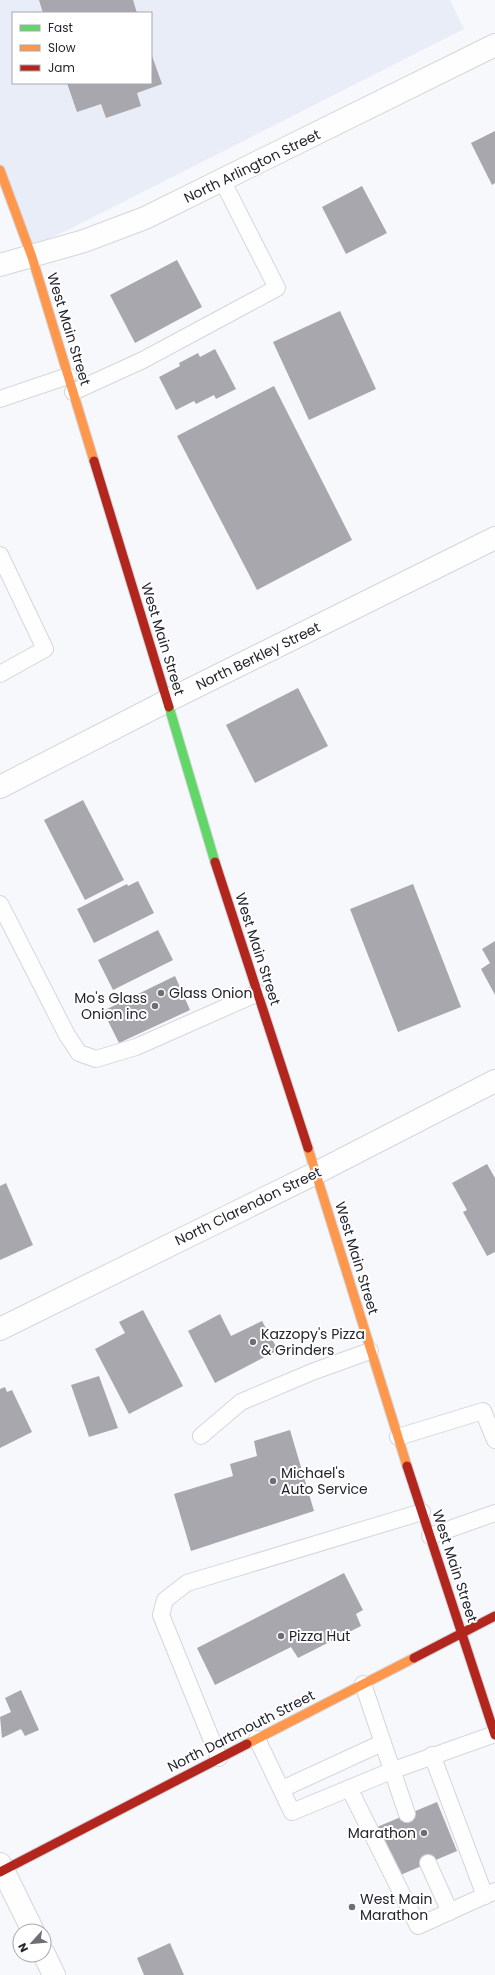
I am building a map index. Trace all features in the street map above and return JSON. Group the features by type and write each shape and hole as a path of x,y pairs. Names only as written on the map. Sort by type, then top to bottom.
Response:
{"main road":[{"name":"West Main Street","path":"0,170 32,257 205,831 316,1173 370,1351 495,1734"},
{"name":"North Dartmouth Street","path":"1,1869 495,1616"}],"street":[{"name":"North Arlington Street","path":"0,265 84,241 145,218 495,45"},
{"name":"North Berkley Street","path":"0,786 495,538"},
{"name":"North Clarendon Street","path":"0,1329 316,1173 495,1081"},
{"path":"1,1869 29,1923"},
{"path":"48,1963 54,1975"}],"lane":[{"path":"73,392 143,360 277,288 222,180"},
{"path":"0,399 68,376"},
{"path":"0,555 45,649 0,674"},
{"path":"0,904 67,1035 79,1053 96,1059 136,1048 258,993"},
{"path":"201,1436 241,1402 312,1372 370,1351"},
{"path":"398,1437 483,1411 495,1440"},
{"path":"219,1758 161,1615 165,1600 186,1583 422,1512"},
{"path":"430,1536 495,1513"},
{"path":"363,1684 391,1771 407,1814"},
{"path":"257,1739 292,1812 432,1755 495,1734"},
{"path":"282,1789 382,1743"},
{"path":"349,1788 418,1926 490,1893 432,1755"},
{"path":"428,1863 450,1912"}],"shaded area":[{"path":"0,0 450,0 464,29 66,231 28,248 0,170"}],"building":[{"path":"39,0 133,0 137,12 43,12"},
{"path":"152,56 162,84 137,93 141,106 106,118 101,104 77,112 67,84 152,84"},
{"path":"495,131 495,183 492,185 471,143"},
{"path":"362,186 387,233 346,254 322,207"},
{"path":"177,260 202,307 135,343 110,295"},
{"path":"340,311 376,389 309,420 273,342"},
{"path":"215,349 236,389 216,399 214,395 196,404 194,401 176,410 159,377 180,366 179,363 198,353 200,357"},
{"path":"274,386 352,540 257,590 177,436"},
{"path":"298,688 328,746 255,783 226,725"},
{"path":"83,800 124,880 85,900 44,820"},
{"path":"138,881 154,913 94,943 77,909 127,884 128,886"},
{"path":"413,884 461,1007 398,1032 350,909"},
{"path":"158,930 173,960 113,990 98,960"},
{"path":"495,941 495,995 481,969 490,963 482,949"},
{"name":"Glass Onion","path":"175,976 190,1010 119,1043 103,1011"},
{"path":"487,1164 495,1178 495,1252 487,1256 463,1212 467,1210 452,1183"},
{"path":"6,1183 33,1245 0,1260 0,1186"},
{"path":"143,1310 183,1386 129,1414 95,1349 125,1333 119,1322"},
{"path":"220,1314 231,1336 262,1321 278,1350 215,1383 188,1331"},
{"path":"99,1376 118,1428 89,1437 71,1385"},
{"path":"5,1387 7,1392 12,1390 32,1432 0,1448 0,1389"},
{"path":"290,1430 314,1511 191,1551 174,1494 233,1476 230,1464 257,1456 254,1441"},
{"name":"Pizza Hut","path":"344,1573 363,1610 356,1614 361,1626 298,1658 291,1647 215,1685 197,1648"},
{"path":"21,1690 39,1730 25,1736 21,1729 2,1738 0,1717 11,1712 5,1698"},
{"path":"437,1802 457,1851 398,1876 377,1827"},
{"path":"170,1943 184,1975 144,1975 137,1958"}],"traffic: fast":[{"path":"169,707 215,862"}],"traffic: slow":[{"path":"0,170 32,257 94,461"},
{"path":"308,1148 407,1466"},
{"path":"247,1744 414,1658"}],"traffic: jam":[{"path":"94,461 169,707"},
{"path":"215,862 308,1148"},
{"path":"407,1466 495,1735"},
{"path":"414,1658 495,1616"},
{"path":"0,1872 247,1744"}],"place":[{"name":"Glass Onion","path":"161,993"},
{"name":"Mo's Glass Onion inc","path":"155,1006"},
{"name":"Kazzopy's Pizza & Grinders","path":"253,1342"},
{"name":"Michael's Auto Service","path":"273,1481"},
{"name":"Pizza Hut","path":"281,1636"},
{"name":"Marathon","path":"424,1833"},
{"name":"West Main Marathon","path":"352,1907"}]}
